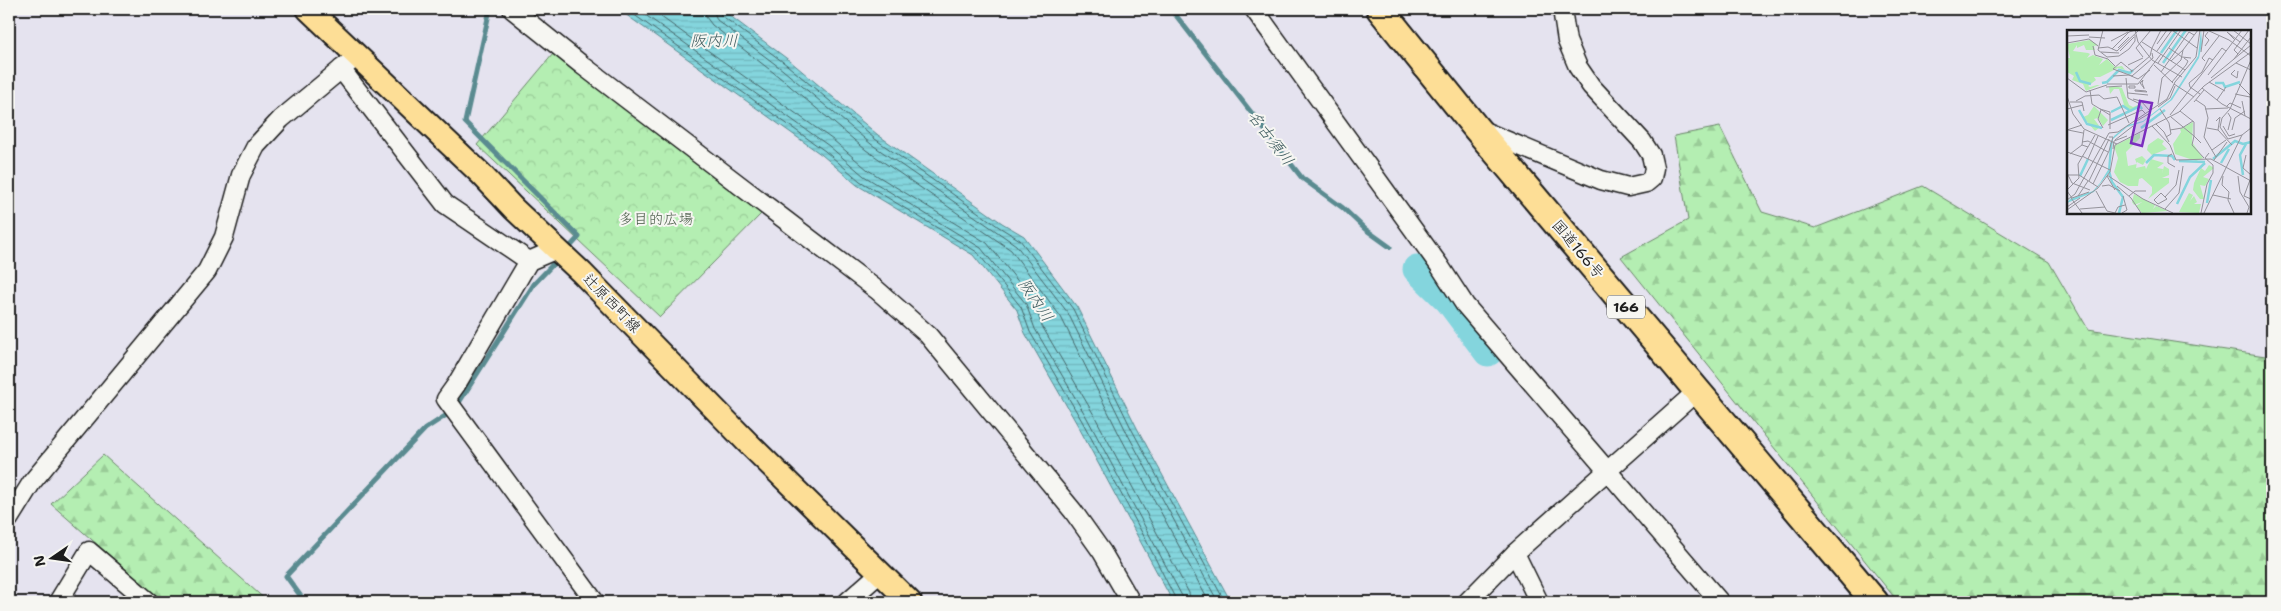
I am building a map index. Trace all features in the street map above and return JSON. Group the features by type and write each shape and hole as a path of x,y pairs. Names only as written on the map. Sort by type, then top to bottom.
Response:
{"highway":[{"name":"国道166号","path":"1380,9 1476,128 1696,392 1875,602"}],"main road":[{"name":"辻原西町線","path":"308,9 349,62 562,253 748,443 910,602"}],"street":[{"path":"512,9 877,290 928,335 1073,511 1102,552 1130,602"},
{"path":"1254,9 1439,264 1465,305 1720,602"},
{"path":"1476,128 1600,180 1628,187 1646,183 1652,178 1654,168 1651,154 1642,141 1591,86 1578,68 1567,41 1562,9"},
{"path":"9,519 32,482 207,271 224,237 241,175 256,146 282,119 349,62 444,204 529,260 562,253"},
{"path":"529,260 446,399 595,602"},
{"path":"1467,602 1515,553 1696,392"},
{"path":"58,602 89,551 149,602"},
{"path":"1515,553 1539,602"},
{"path":"847,602 880,573"}],"green space":[{"name":"多目的広場","path":"553,54 761,214 660,317 477,145"},
{"path":"1720,127 1762,212 1815,228 1923,186 2049,262 2088,329 2272,357 2272,602 1898,602 1621,257 1688,220 1674,136"},
{"path":"103,455 268,602 163,602 51,504"}],"water":[{"name":"阪内川","path":"618,9 721,9 790,61 878,135 1002,223 1024,236 1077,307 1137,428 1231,602 1173,602 1077,424 1025,333 1017,310 973,255 857,185 822,155"}],"waterway":[{"path":"490,9 465,122 579,237 567,250"},
{"name":"名古須川","path":"1171,9 1302,178 1343,208 1365,229 1390,247"},
{"path":"305,602 286,576 425,429 445,416 460,401 534,284 559,258"},
{"name":"名古須川","path":"1417,269 1449,300 1488,352"}]}
